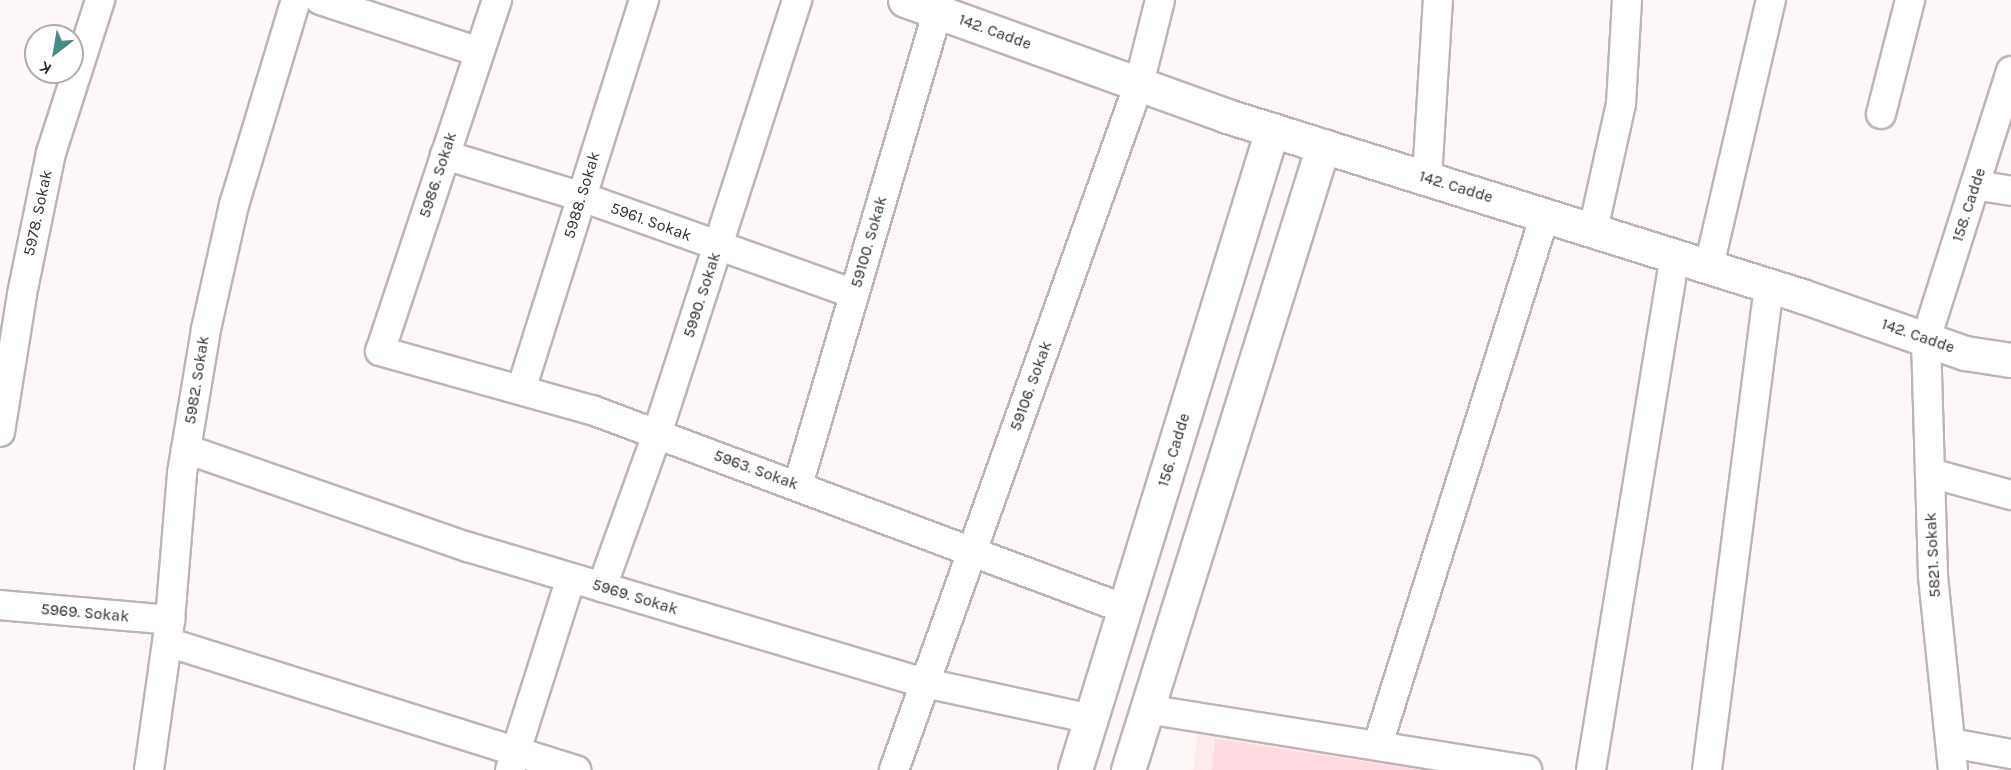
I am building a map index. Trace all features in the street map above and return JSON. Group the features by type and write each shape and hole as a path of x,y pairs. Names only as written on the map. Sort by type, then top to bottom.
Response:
{"street":[{"name":"5978. Sokak","path":"0,432 22,294 51,153 100,0"},
{"name":"5982. Sokak","path":"149,770 168,631 186,449 206,329 234,205 296,0"},
{"path":"320,0 479,52"},
{"name":"5986. Sokak","path":"380,351 497,0"},
{"name":"5988. Sokak","path":"521,390 644,0"},
{"name":"5990. Sokak","path":"602,587 657,434 797,0"},
{"name":"142. Cadde","path":"905,0 939,6 1139,84 1272,130 1769,285 1965,353 2011,360"},
{"name":"59106. Sokak","path":"894,770 1139,84 1160,0"},
{"path":"1427,178 1438,0"},
{"path":"1593,230 1622,104 1627,0"},
{"path":"1709,266 1771,0"},
{"path":"1881,114 1910,0"},
{"name":"59100. Sokak","path":"798,485 939,6"},
{"name":"158. Cadde","path":"1926,339 2011,71"},
{"name":"156. Cadde","path":"1075,770 1272,130"},
{"path":"1128,770 1323,146"},
{"name":"5961. Sokak","path":"445,155 582,197 854,294"},
{"path":"1975,185 2011,191"},
{"path":"1378,744 1545,215"},
{"path":"1592,770 1675,255"},
{"path":"1707,770 1769,285"},
{"name":"5821. Sokak","path":"1926,339 1933,575 1952,756"},
{"name":"5963. Sokak","path":"380,351 521,390 657,434 1125,609"},
{"name":"5969. Sokak","path":"186,449 468,547 571,578 925,683 1091,719"},
{"path":"1930,473 2011,495"},
{"path":"513,760 571,578"},
{"name":"5969. Sokak","path":"0,605 168,631 513,760 576,770"},
{"path":"1146,709 1378,744 1527,770"},
{"path":"1952,756 2011,754"}],"shaded area":[{"path":"1198,731 1467,770 1193,770"}],"building":[{"path":"1215,739 1415,769 1415,770 1212,770"}]}
